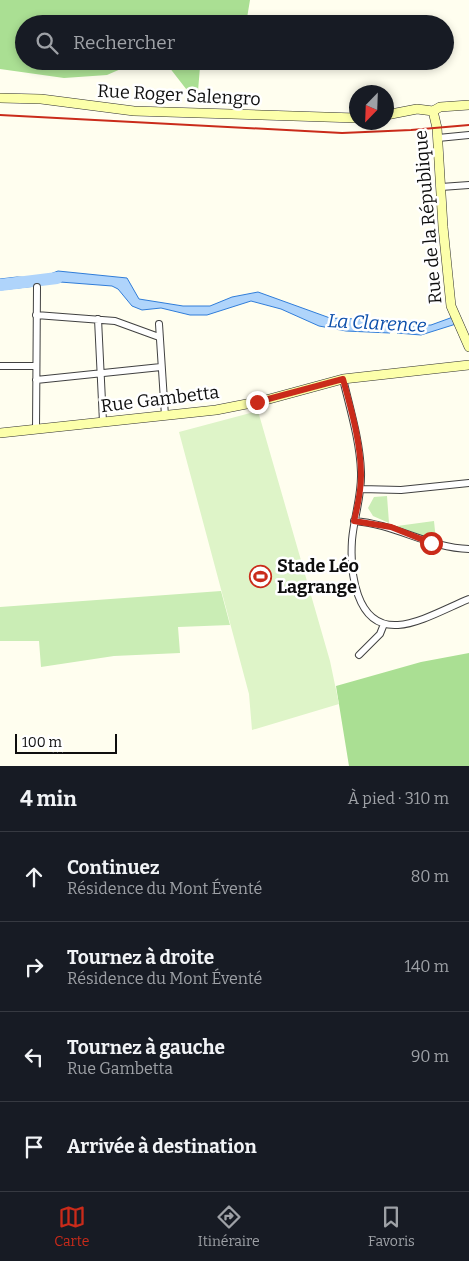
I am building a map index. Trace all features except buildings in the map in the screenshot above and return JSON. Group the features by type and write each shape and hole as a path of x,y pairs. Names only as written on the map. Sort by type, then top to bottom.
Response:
{"street":[{"name":"Rue Roger Salengro","path":"0,98 41,99 134,111 349,118"},
{"path":"394,114 423,109 433,111 440,107 469,105"},
{"name":"Rue de la République","path":"433,111 436,118 438,138 451,306 469,347"},
{"path":"438,138 469,135"},
{"path":"441,187 469,185"},
{"path":"36,429 37,287"},
{"path":"36,315 116,321 159,337"},
{"path":"98,319 102,373 102,422"},
{"path":"158,324 165,416"},
{"name":"Rue Gambetta","path":"0,433 165,416 249,404 343,379 469,365"},
{"path":"0,366 36,366"},
{"path":"36,380 161,367"},
{"path":"343,379 358,446 361,489 354,521 352,557 357,597 369,614 384,624 397,626 407,624 469,599"},
{"path":"361,489 401,490 469,483"},
{"path":"354,521 391,527 451,549 469,549"},
{"path":"359,655 380,634 384,624"}],"green space":[{"path":"0,0 250,0 248,15 15,15 15,70 118,70 107,75 64,78 0,69"},
{"path":"171,70 200,70 197,103"},
{"name":"Stade Léo Lagrange","path":"258,411 330,661 339,704 252,730 249,694 179,432"},
{"path":"387,496 389,523 373,516 368,508 374,497"},
{"path":"434,521 436,541 397,526"},
{"path":"221,591 230,625 178,627 180,653 114,656 41,667 39,641 0,641 0,607"},
{"path":"469,653 469,766 349,766 336,686 421,662"}],"water":[{"path":"58,271 127,278 139,299 183,306 210,306 232,297 258,292 330,318 408,321 410,326 431,325 453,317 456,324 421,335 397,333 397,330 391,329 390,333 346,331 319,326 281,309 251,301 207,315 190,315 161,308 142,310 132,306 118,289 112,286 60,282 40,285 40,278"},
{"path":"17,277 36,278 36,286 0,290 0,279"}],"waterway":[{"name":"La Clarence","path":"0,285 57,278"}],"railway":[{"path":"0,115 342,133 469,125"}],"place":[{"name":"Stade Léo Lagrange","path":"261,576"}],"route":[{"path":"257,402 343,379 358,446 361,472 361,489 354,521 371,522 391,527 431,543"}]}
